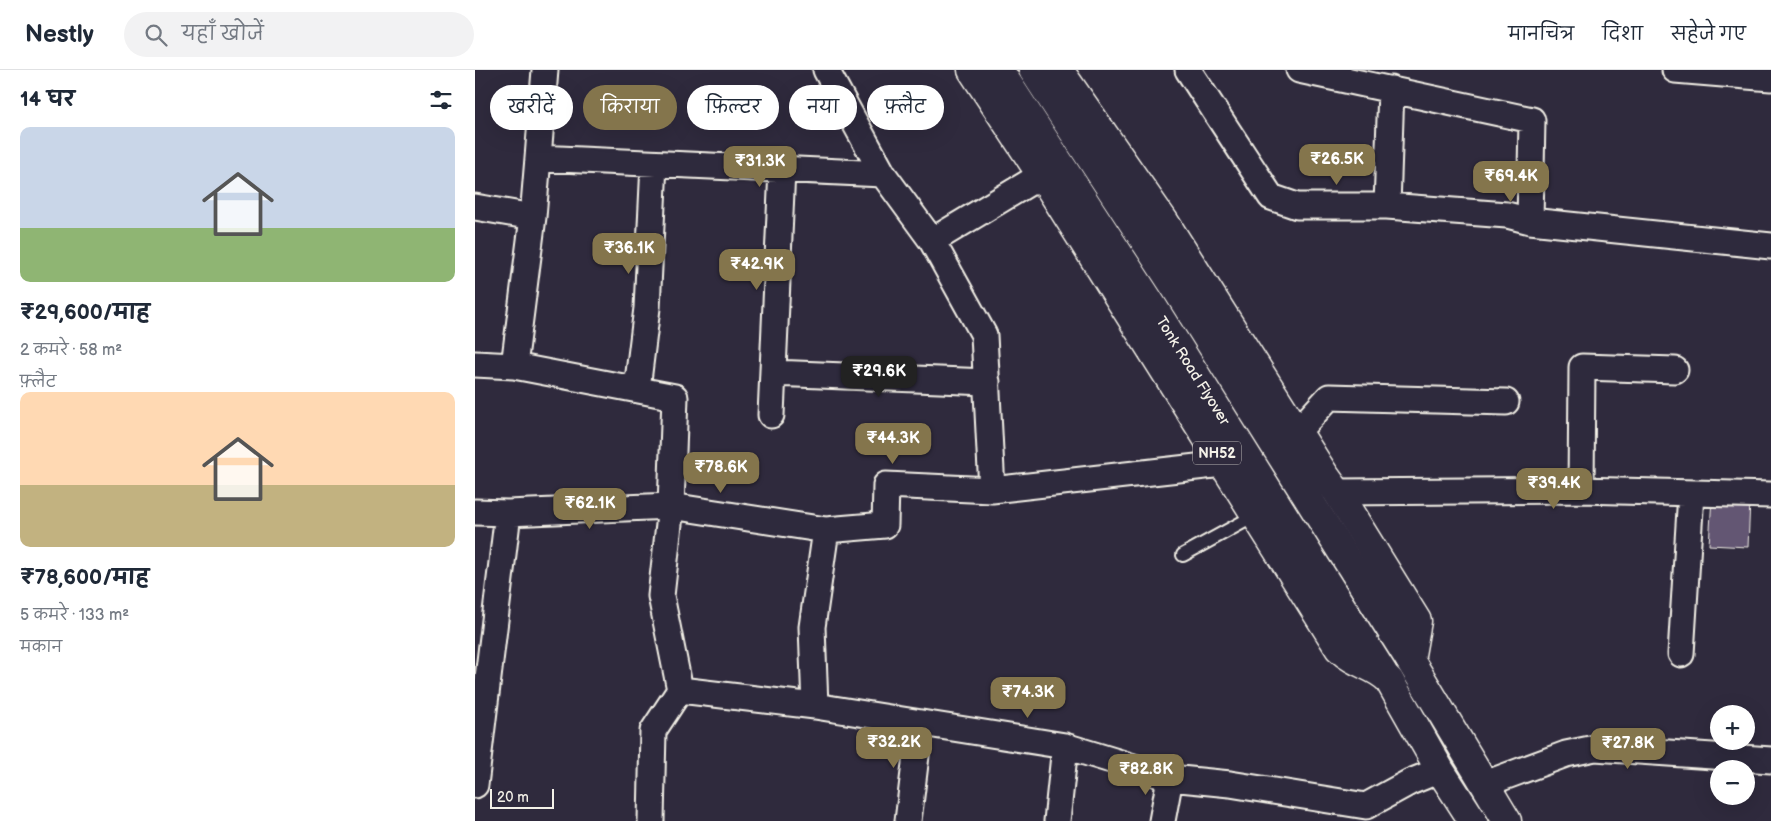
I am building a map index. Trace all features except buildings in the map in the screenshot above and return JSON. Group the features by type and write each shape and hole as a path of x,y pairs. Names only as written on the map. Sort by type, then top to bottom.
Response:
{"main road":[{"name":"Tonk Road Flyover","path":"979,70 1150,302 1383,673 1400,697 1440,770 1473,821"},
{"name":"NH52","path":"979,70 1046,182 1339,648 1355,662 1383,673"},
{"name":"Tonk Road Flyover","path":"1033,70 1175,287 1377,607 1507,821"},
{"path":"1059,70 1164,221 1337,492 1417,622 1410,660"}],"street":[{"path":"514,366 533,217 545,70"},
{"path":"826,70 883,174 932,241 984,335 992,490"},
{"path":"1188,70 1271,197 1297,206 1387,206 1507,215 1530,221 1771,246"},
{"path":"1299,70 1532,120 1530,221"},
{"path":"1675,70 1771,78"},
{"path":"1387,206 1391,89"},
{"path":"538,158 883,174"},
{"path":"637,389 647,308 654,164"},
{"path":"771,415 782,169"},
{"path":"932,241 1030,182 1046,182"},
{"path":"475,206 533,217"},
{"path":"475,364 514,366 675,397 671,506 661,596 680,690 653,731 651,821"},
{"path":"1581,490 1582,367 1675,370"},
{"path":"773,373 987,382"},
{"path":"1297,432 1329,396 1506,402"},
{"path":"475,512 508,514 671,506 826,530 885,525 886,485 992,490 1223,464"},
{"path":"1337,492 1581,490 1771,495"},
{"path":"1681,654 1691,493"},
{"path":"475,785 508,514"},
{"path":"815,706 812,627 826,530"},
{"path":"680,690 815,706 1065,746 1170,778 1230,784 1366,806 1409,782 1440,770"},
{"path":"908,821 920,723"},
{"path":"1057,821 1065,746"},
{"path":"1485,784 1566,754 1595,748 1771,760"},
{"path":"1162,821 1170,778"}],"lane":[{"path":"1183,555 1256,515"}]}
